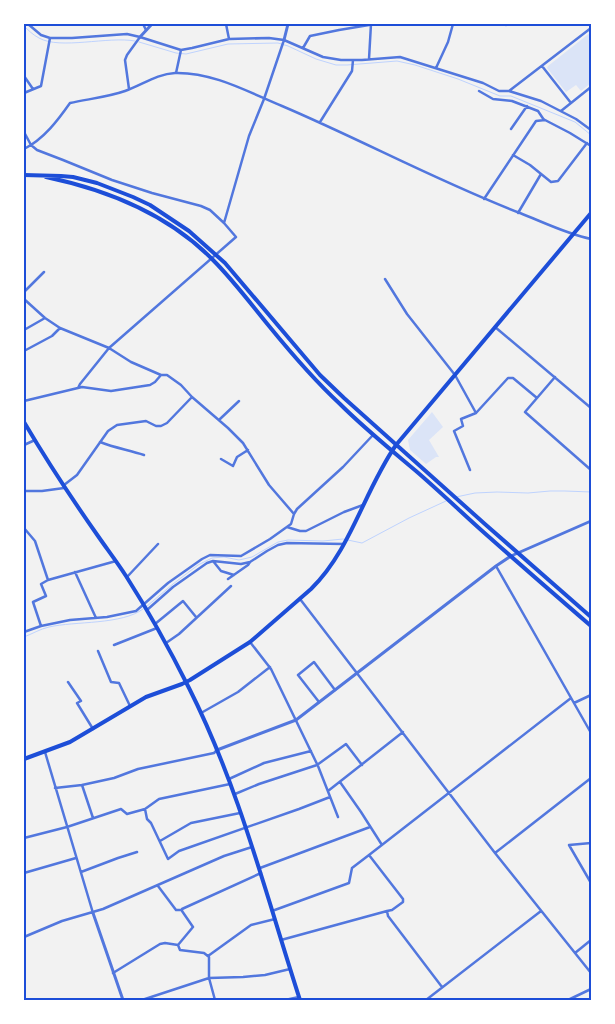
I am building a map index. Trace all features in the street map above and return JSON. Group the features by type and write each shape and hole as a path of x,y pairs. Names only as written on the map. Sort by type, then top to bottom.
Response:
{"main road":[{"path":"24,175 61,176 84,180 110,188 150,205 189,231 231,269 320,375 396,445 591,617"},
{"path":"32,175 82,185 128,202 170,225 211,258 226,273 315,380 373,435 591,626"},
{"path":"24,759 70,742 146,697 186,682 250,642 321,579 334,563 377,476 396,445 591,213"},
{"path":"24,422 145,607 201,713 235,794 299,998"}],"street":[{"path":"28,24 41,35 50,38 127,34 181,50 229,38 269,38 284,40 322,57 341,60 400,57 483,83 499,91 509,91 542,102 576,119 591,130"},
{"path":"143,24 146,30"},
{"path":"130,89 125,60 140,37 152,24"},
{"path":"226,24 229,38"},
{"path":"224,223 249,136 264,99 288,24"},
{"path":"369,59 370,24"},
{"path":"303,48 310,36 375,24"},
{"path":"436,68 448,42 453,24"},
{"path":"509,91 591,28"},
{"path":"24,93 41,86 50,38"},
{"path":"176,73 181,50"},
{"path":"320,122 352,71 353,60"},
{"path":"542,66 571,103"},
{"path":"24,149 54,125 70,102 119,93 164,74 203,75 320,122 484,199 573,234 591,239"},
{"path":"24,76 33,89"},
{"path":"561,111 591,87"},
{"path":"479,91 493,100 512,101 538,111 544,120 591,146"},
{"path":"511,129 526,106"},
{"path":"484,199 536,121 544,120"},
{"path":"24,132 31,145 37,150 112,180 210,210 236,237 109,348 78,388"},
{"path":"513,155 530,165 551,182 558,181 587,144"},
{"path":"518,213 541,174"},
{"path":"24,292 44,272"},
{"path":"385,279 406,314 455,375 476,413"},
{"path":"24,299 44,318 60,328 109,348 131,362 161,375 167,375 181,385 237,436 248,450 269,485 294,514"},
{"path":"24,330 44,318"},
{"path":"495,327 591,408"},
{"path":"24,351 52,336 60,328"},
{"path":"24,401 82,387 111,391 150,385 161,375"},
{"path":"555,377 525,412 591,470"},
{"path":"470,470 454,431 463,426 461,419 476,413 508,378 513,378 538,398"},
{"path":"24,491 42,491 65,486 78,475 112,427 146,421 156,426 161,426 167,423 192,397"},
{"path":"220,420 238,401"},
{"path":"145,607 168,583 202,559 210,555 241,556 291,524 297,509 343,467 373,435"},
{"path":"24,445 35,440"},
{"path":"100,442 144,455"},
{"path":"221,459 233,466 236,457 248,450"},
{"path":"287,526 300,531 306,531 344,512 363,505"},
{"path":"55,788 82,785 114,778 138,769 214,753 217,750 296,720 510,556 591,521"},
{"path":"24,528 35,541 48,580"},
{"path":"228,579 267,550 278,545 287,543 344,543"},
{"path":"127,578 158,544"},
{"path":"41,626 33,602 46,596 41,584 48,580 116,561"},
{"path":"213,561 221,571 234,575"},
{"path":"24,632 41,626 70,620 96,618 136,611 145,607 207,563 213,561 241,564 250,562"},
{"path":"496,566 591,733"},
{"path":"75,572 96,618"},
{"path":"165,644 179,634 231,586"},
{"path":"300,599 449,793 591,973"},
{"path":"114,645 156,626 183,601 196,617"},
{"path":"250,642 270,667 317,764 338,817"},
{"path":"98,651 111,682 119,683 130,706"},
{"path":"319,702 298,674 314,662 336,690"},
{"path":"201,713 238,692 270,667"},
{"path":"68,682 81,701 77,703 92,729"},
{"path":"574,703 591,694"},
{"path":"272,911 349,883 352,868 571,698"},
{"path":"328,791 403,732"},
{"path":"235,794 317,764 346,744 362,765"},
{"path":"24,838 121,809 127,814 145,809 159,799 230,782 264,763 311,751"},
{"path":"45,752 93,913 123,1000"},
{"path":"495,852 591,778"},
{"path":"340,782 382,845"},
{"path":"82,785 93,818"},
{"path":"145,809 147,819 152,823 168,859 179,851 330,797"},
{"path":"160,841 191,823 241,813"},
{"path":"158,886 176,910 182,910 260,871 370,827"},
{"path":"591,843 568,844 591,884"},
{"path":"24,937 62,921 93,913 224,856 253,847"},
{"path":"81,872 137,852"},
{"path":"281,940 387,912 403,902 403,899 369,855"},
{"path":"24,874 76,858"},
{"path":"178,945 193,927 182,910"},
{"path":"426,1000 541,910"},
{"path":"387,912 388,916 442,987"},
{"path":"208,956 251,925 275,919"},
{"path":"575,953 591,940"},
{"path":"113,972 160,944 178,945"},
{"path":"178,945 180,950 208,956"},
{"path":"208,956 209,978 215,1000"},
{"path":"142,1000 209,978 265,975 290,969"},
{"path":"568,1000 591,989"},
{"path":"286,1000 299,998"}],"shaded area":[{"path":"591,32 591,83 581,91 576,85 566,92 547,68"},
{"path":"432,412 443,427 429,440 439,457 426,464 410,450 408,440"}],"waterway":[{"path":"24,26 37,37 59,43 112,40 135,41"},
{"path":"139,42 176,53 186,54 228,44 278,43 336,65 397,61 458,79 500,96 511,96 575,122 591,135"},
{"path":"456,497 475,493 497,492 591,492"},
{"path":"146,607 198,565 212,558 224,557 239,560 252,557 278,542 288,540 323,541 343,539 362,543 446,501"},
{"path":"24,637 49,627 123,618 143,609"}]}
